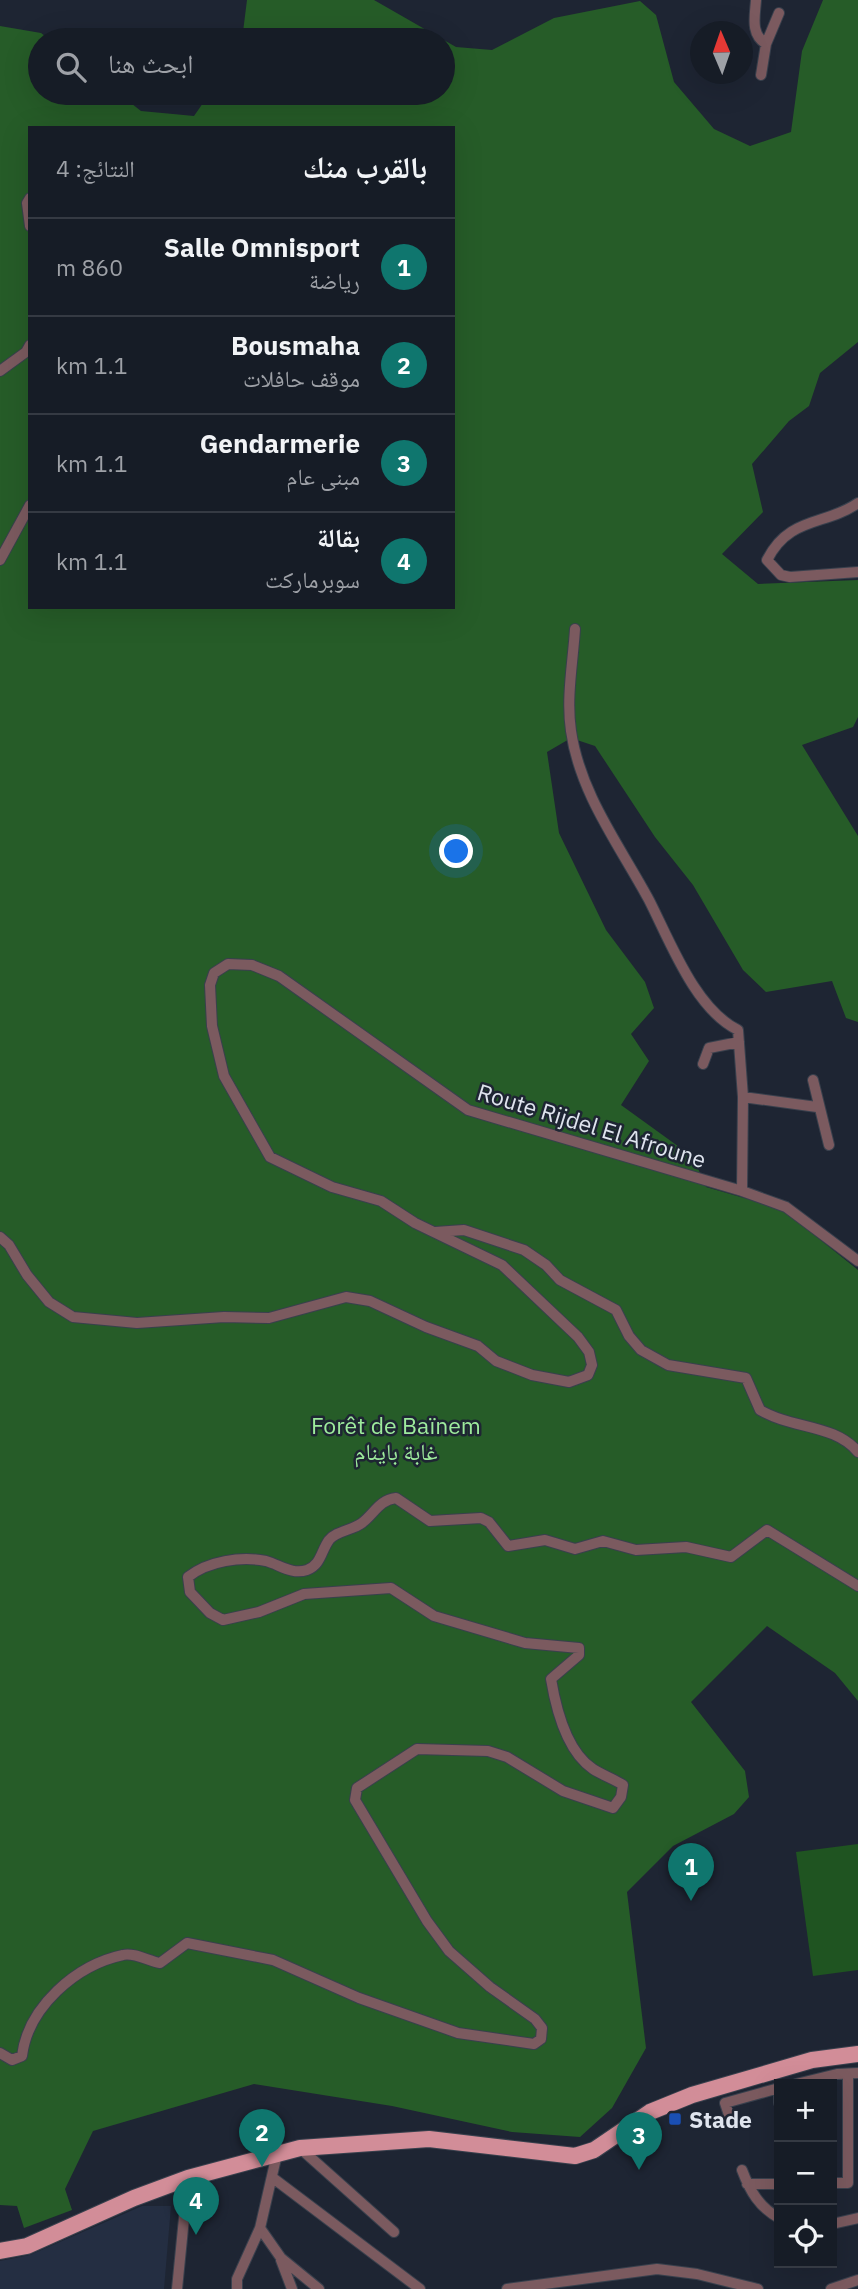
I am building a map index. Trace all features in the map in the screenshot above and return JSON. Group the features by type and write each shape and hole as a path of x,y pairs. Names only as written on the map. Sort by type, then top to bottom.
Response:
{"main road":[{"path":"0,2251 27,2246 134,2198 188,2178 300,2148 429,2139 575,2156 594,2150 650,2112 692,2095 812,2060 858,2054"}],"street":[{"path":"756,0 754,29 760,40 766,44"},
{"path":"761,75 766,44 779,13"},
{"path":"0,371 28,348"},
{"path":"858,503 789,531 775,545 767,560 780,575 790,578 858,572"},
{"path":"0,560 28,509"},
{"path":"575,629 569,708 571,733 582,772 599,814 649,900 675,956 722,1023 738,1030 743,1097 742,1191 786,1207 858,1261"},
{"name":"Route Rijdel El Afroune","path":"0,1237 9,1245 27,1275 49,1302 72,1317 137,1323 224,1317 270,1318 346,1297 370,1301 426,1327 478,1346 496,1361 532,1375 569,1382 588,1375 592,1365 589,1352 546,1304 502,1265 435,1233 381,1201 332,1187 270,1157 224,1076 212,1026 210,985 214,973 228,964 252,965 279,976 468,1110 742,1191"},
{"path":"703,1064 709,1048 739,1042"},
{"path":"813,1080 817,1107 829,1145"},
{"path":"743,1097 817,1107"},
{"path":"435,1233 464,1230 524,1250 546,1265 560,1280 616,1310 629,1336 641,1350 680,1369 713,1370 746,1378 760,1410 790,1424 831,1432 849,1441 858,1452"},
{"path":"0,2053 12,2060 22,2056 24,2041 41,2012 62,1985 93,1966 126,1954 160,1963 187,1943 273,1960 359,1998 458,2033 534,2044 541,2039 542,2028 535,2019 490,1987 449,1951 427,1920 355,1800 357,1788 417,1749 488,1751 507,1757 563,1791 613,1808 621,1797 623,1785 593,1769 574,1749 555,1705 551,1679 579,1655 579,1647 526,1643 434,1616 391,1588 304,1594 259,1612 223,1620 210,1614 190,1592 188,1577 199,1568 246,1560 265,1561 297,1572 309,1569 318,1562 331,1538 362,1523 385,1500 396,1498 430,1521 481,1518 489,1522 508,1546 545,1540 575,1549 603,1541 636,1550 686,1547 731,1557 766,1530 858,1586"},
{"path":"824,2079 853,2074 848,2183 837,2183"},
{"path":"731,2121 724,2103 774,2089"},
{"path":"300,2148 394,2232"},
{"path":"237,2289 237,2279 260,2228 277,2154"},
{"path":"742,2170 747,2184 766,2211 774,2215"},
{"path":"177,2289 188,2178"},
{"path":"273,2178 420,2289"},
{"path":"747,2184 774,2184"},
{"path":"837,2223 858,2218"},
{"path":"260,2228 281,2258 292,2289"},
{"path":"281,2258 319,2289"},
{"path":"508,2289 657,2269 758,2289"},
{"path":"831,2289 858,2280"}],"shaded area":[{"path":"142,2206 171,2206 164,2289 0,2289 0,2261 30,2255"}],"green space":[{"name":"Forêt de Baïnem غابة باينام","path":"247,0 374,0 423,28 244,28"},
{"name":"Forêt de Baïnem غابة باينام","path":"823,0 858,0 858,342 820,373 809,406 789,421 752,464 763,512 722,554 758,584 858,580 858,717 853,727 802,745 858,836 858,1022 846,1018 832,981 766,992 743,970 693,885 655,837 595,746 571,738 547,752 559,833 606,930 645,982 654,1008 631,1034 649,1061 621,1105 693,1157 706,1187 782,1209 858,1270 858,1701 835,1673 767,1626 691,1702 745,1771 749,1797 734,1814 673,1846 627,1892 646,2048 612,2108 580,2137 512,2132 392,2106 254,2084 93,2131 65,2189 72,2210 24,2228 17,2206 0,2205 0,26 28,31 28,105 133,105 141,111 194,116 202,105 455,105 455,46 492,50 554,18 640,1 656,15 674,82 714,129 750,146 791,132 802,51"},
{"path":"858,1844 858,1970 813,1976 796,1852"}],"place":[{"name":"Salle Omnisport","path":"691,1901"},
{"name":"Stade","path":"675,2119"},
{"name":"Bousmaha","path":"262,2167"},
{"name":"Gendarmerie","path":"639,2170"},
{"name":"بقالة","path":"196,2235"}]}
